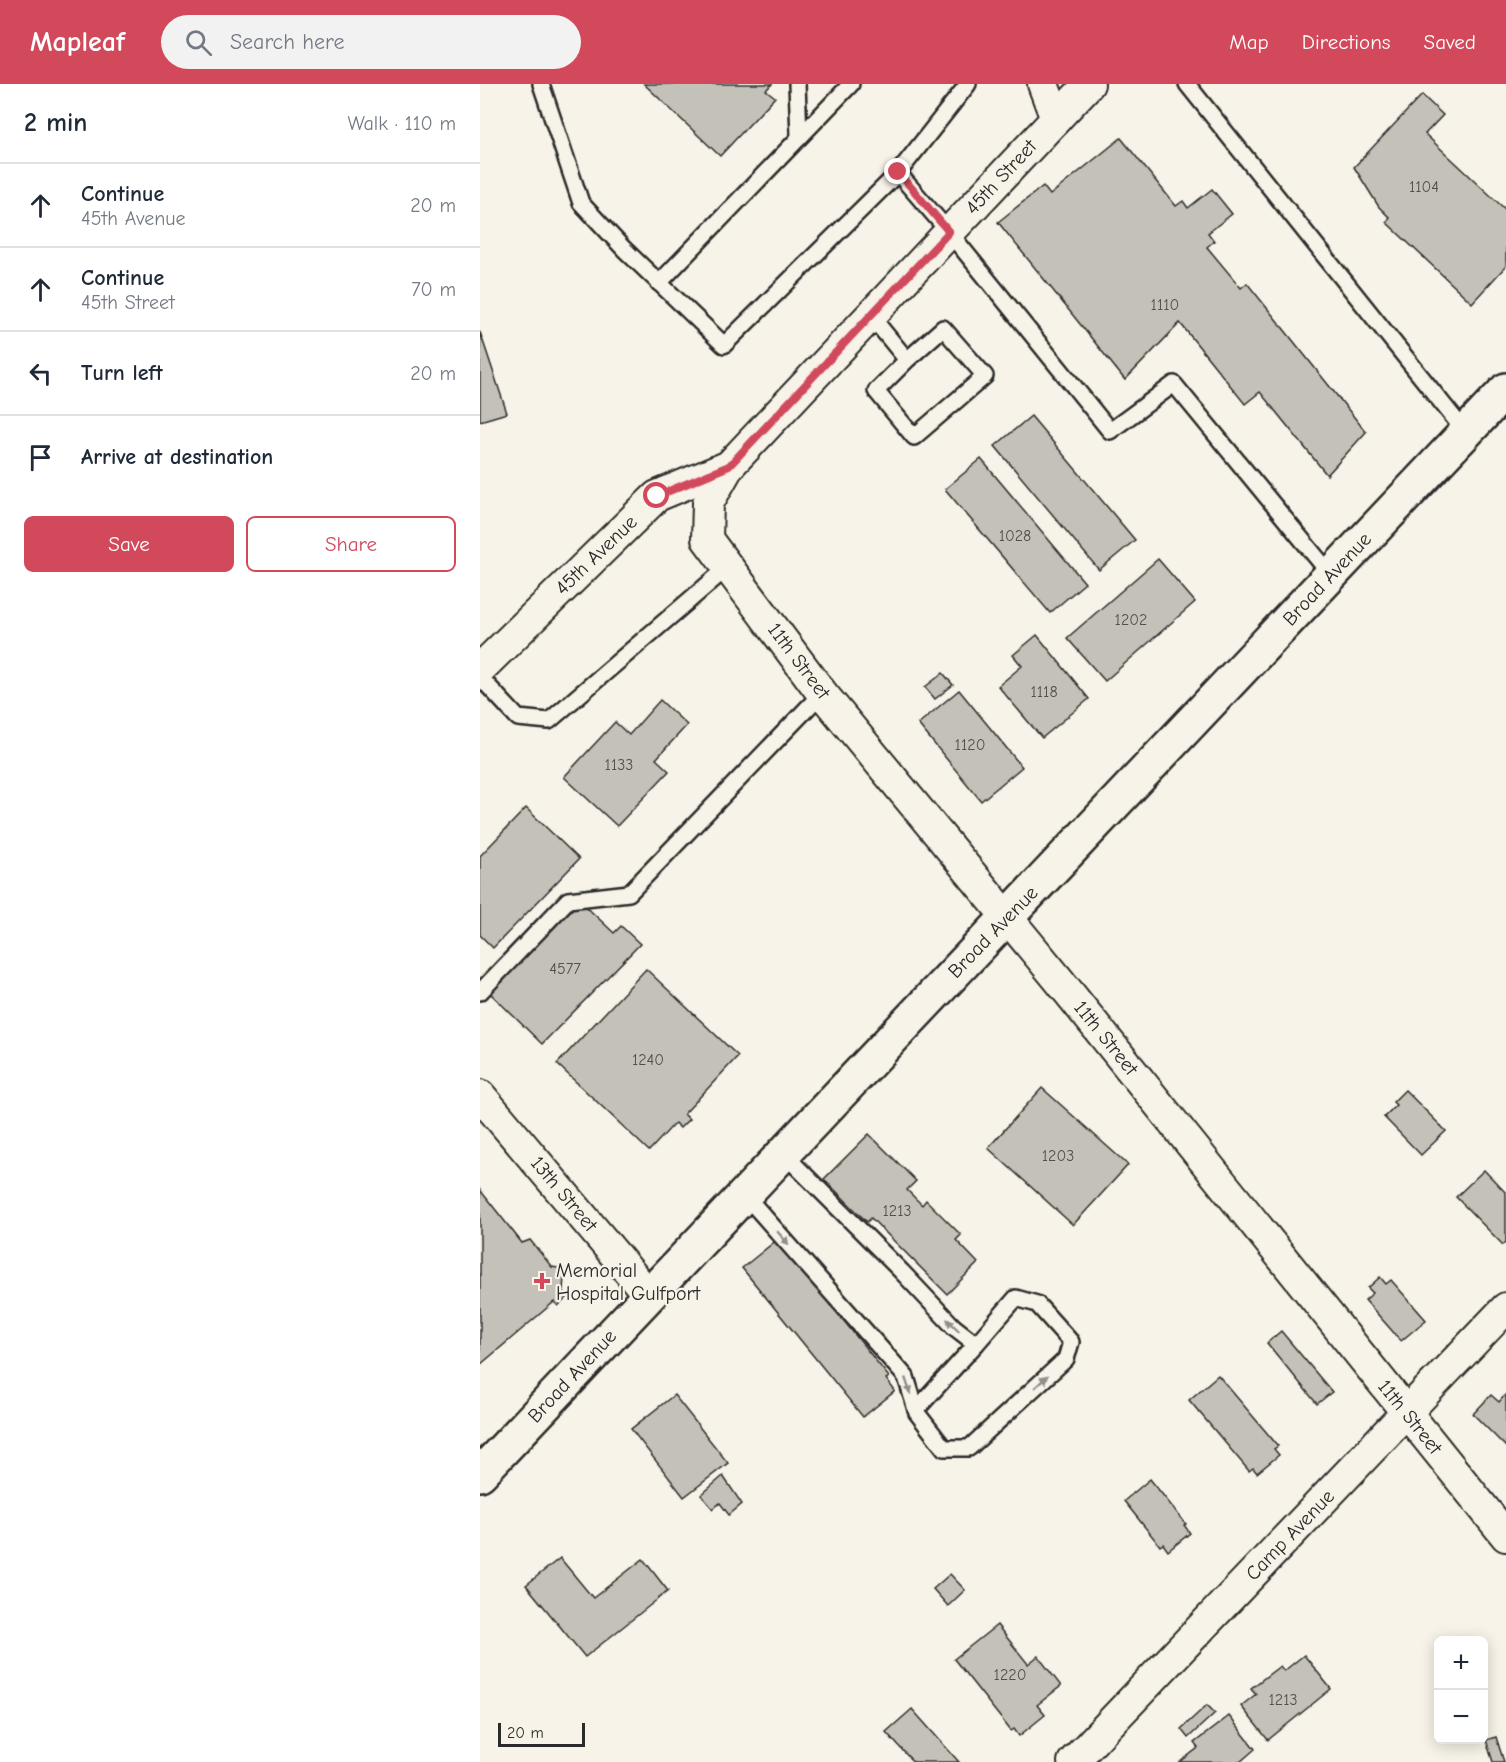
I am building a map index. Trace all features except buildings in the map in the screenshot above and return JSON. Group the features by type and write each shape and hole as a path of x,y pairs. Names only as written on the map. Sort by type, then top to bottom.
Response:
{"main road":[{"name":"Broad Avenue","path":"480,1474 1506,390"}],"street":[{"path":"1043,84 1056,119 1089,84"},
{"name":"45th Street","path":"707,538 708,503 729,466 1056,119"},
{"name":"45th Avenue","path":"480,669 657,496 729,466"},
{"name":"11th Street","path":"707,538 822,693 1058,979 1506,1536"},
{"name":"13th Street","path":"480,1095 648,1294"},
{"name":"Camp Avenue","path":"1073,1762 1506,1308"}],"lane":[{"path":"542,84 581,203 624,249 724,345 898,172 968,84"},
{"path":"797,84 799,136"},
{"path":"659,283 851,84"},
{"path":"1187,84 1466,433"},
{"path":"898,172 1110,431 1174,384 1331,575"},
{"path":"871,316 907,360"},
{"path":"943,328 985,376 914,437 876,391 907,360 943,328"},
{"path":"480,677 518,718 549,721 728,567"},
{"path":"480,992 568,900 629,893 822,693"},
{"path":"783,1154 954,1327 976,1344"},
{"path":"744,1194 906,1377 916,1410 944,1448 969,1448 1066,1359 1071,1342 1037,1304 1016,1298 916,1410"}],"place":[{"name":"Memorial Hospital Gulfport","path":"542,1281"}],"route":[{"path":"657,496 729,466 949,232 898,172"}]}
